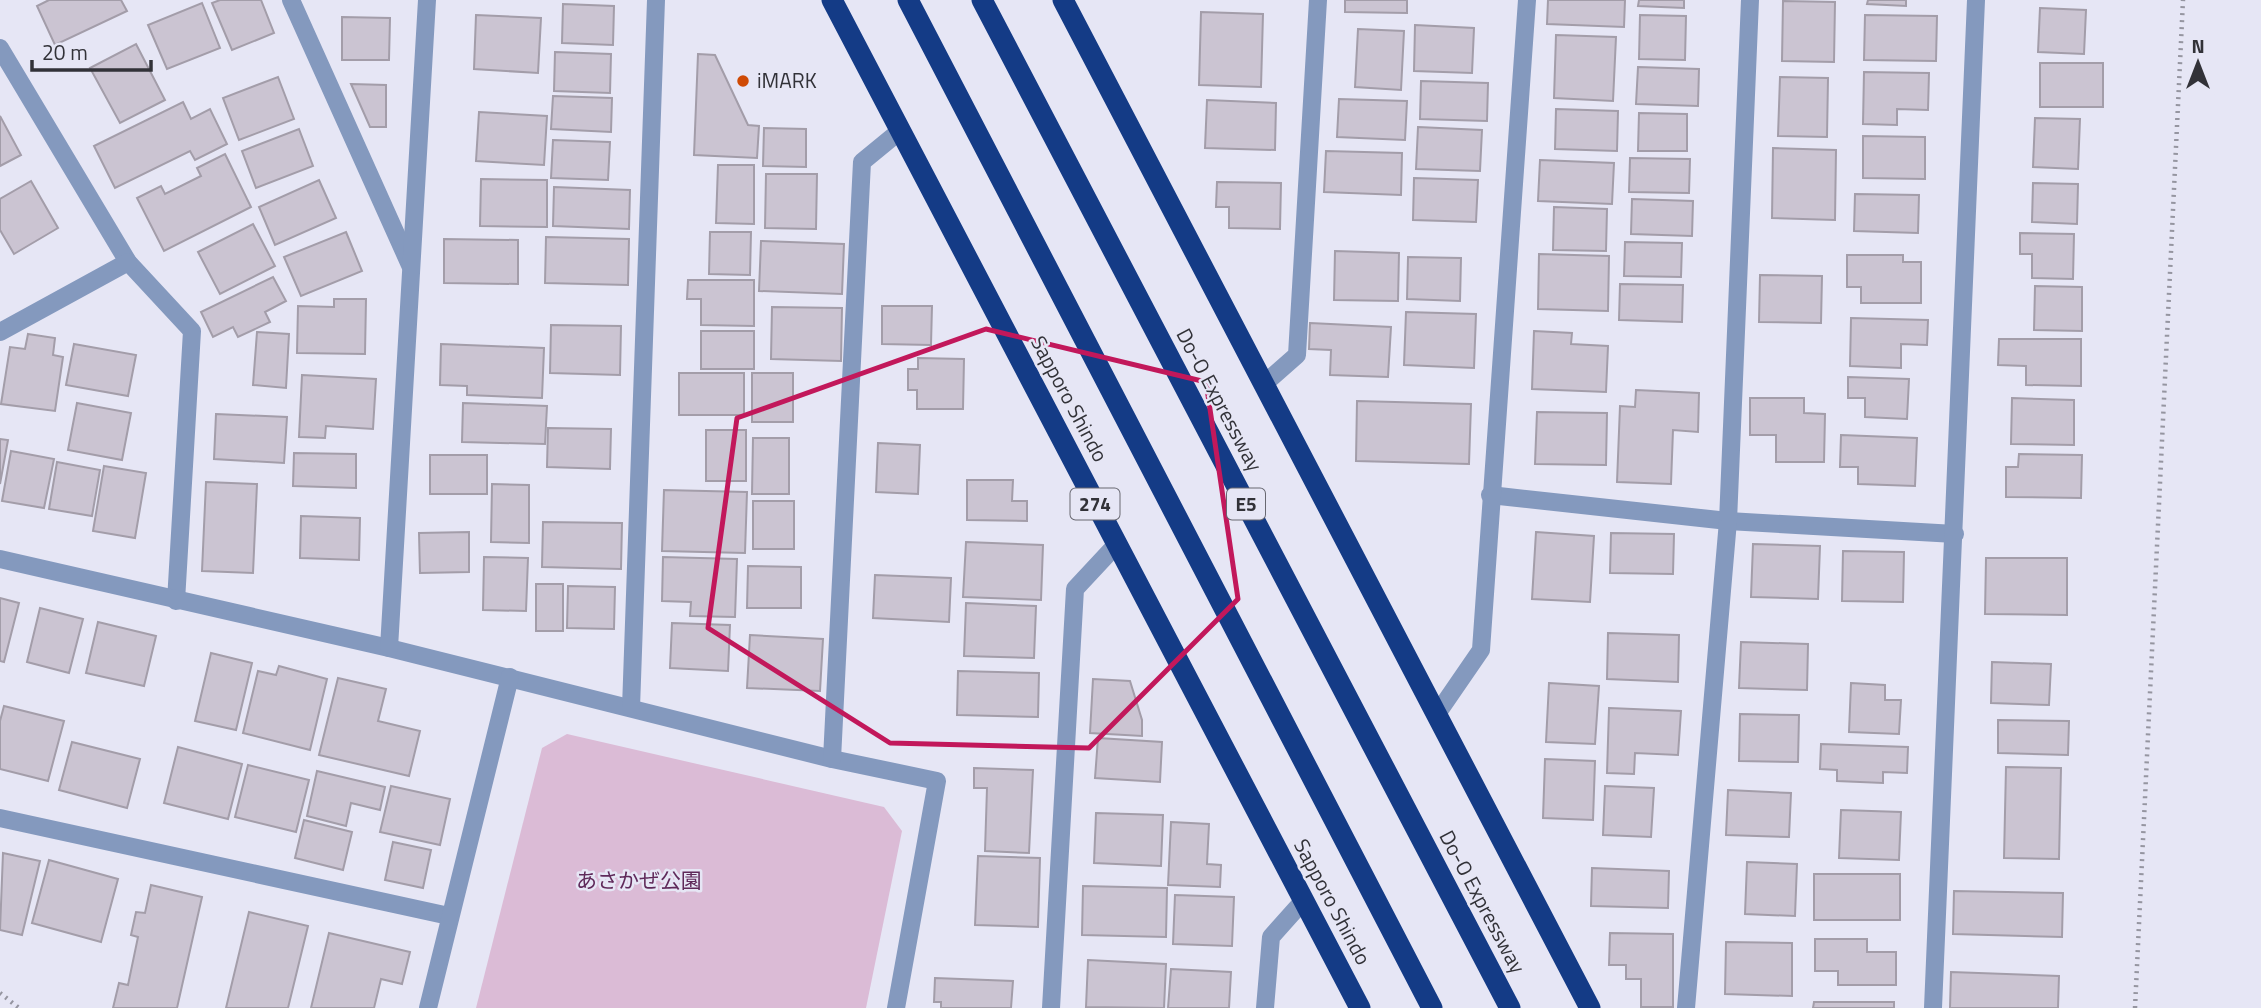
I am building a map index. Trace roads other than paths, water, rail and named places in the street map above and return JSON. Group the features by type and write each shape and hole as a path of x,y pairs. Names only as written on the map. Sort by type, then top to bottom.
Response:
{"highway":[{"name":"Sapporo Shindo","path":"832,0 1115,545 1360,1008"},
{"path":"908,0 1432,1008"},
{"name":"Do-O Expressway","path":"982,0 1510,1008"},
{"path":"1063,0 1590,1008"}],"street":[{"path":"291,0 412,268"},
{"path":"389,648 427,0"},
{"path":"631,708 656,0"},
{"path":"1264,384 1297,355 1318,0"},
{"path":"1437,714 1481,650 1527,0"},
{"path":"1686,1008 1728,521 1751,0"},
{"path":"1933,1008 1976,0"},
{"path":"0,47 128,262 192,331 176,600"},
{"path":"832,759 862,162 901,131"},
{"path":"0,332 128,262"},
{"path":"1490,495 1728,521 1955,534"},
{"path":"1051,1008 1075,589 1115,545"},
{"path":"0,559 389,648 832,759 937,781 896,1008"},
{"path":"428,1008 510,677"},
{"path":"0,818 449,916"},
{"path":"1265,1008 1270,937 1304,901"}],"place":[{"name":"iMARK","path":"743,81"}],"park label":[{"name":"あさかぜ公園","path":"639,881"}]}
